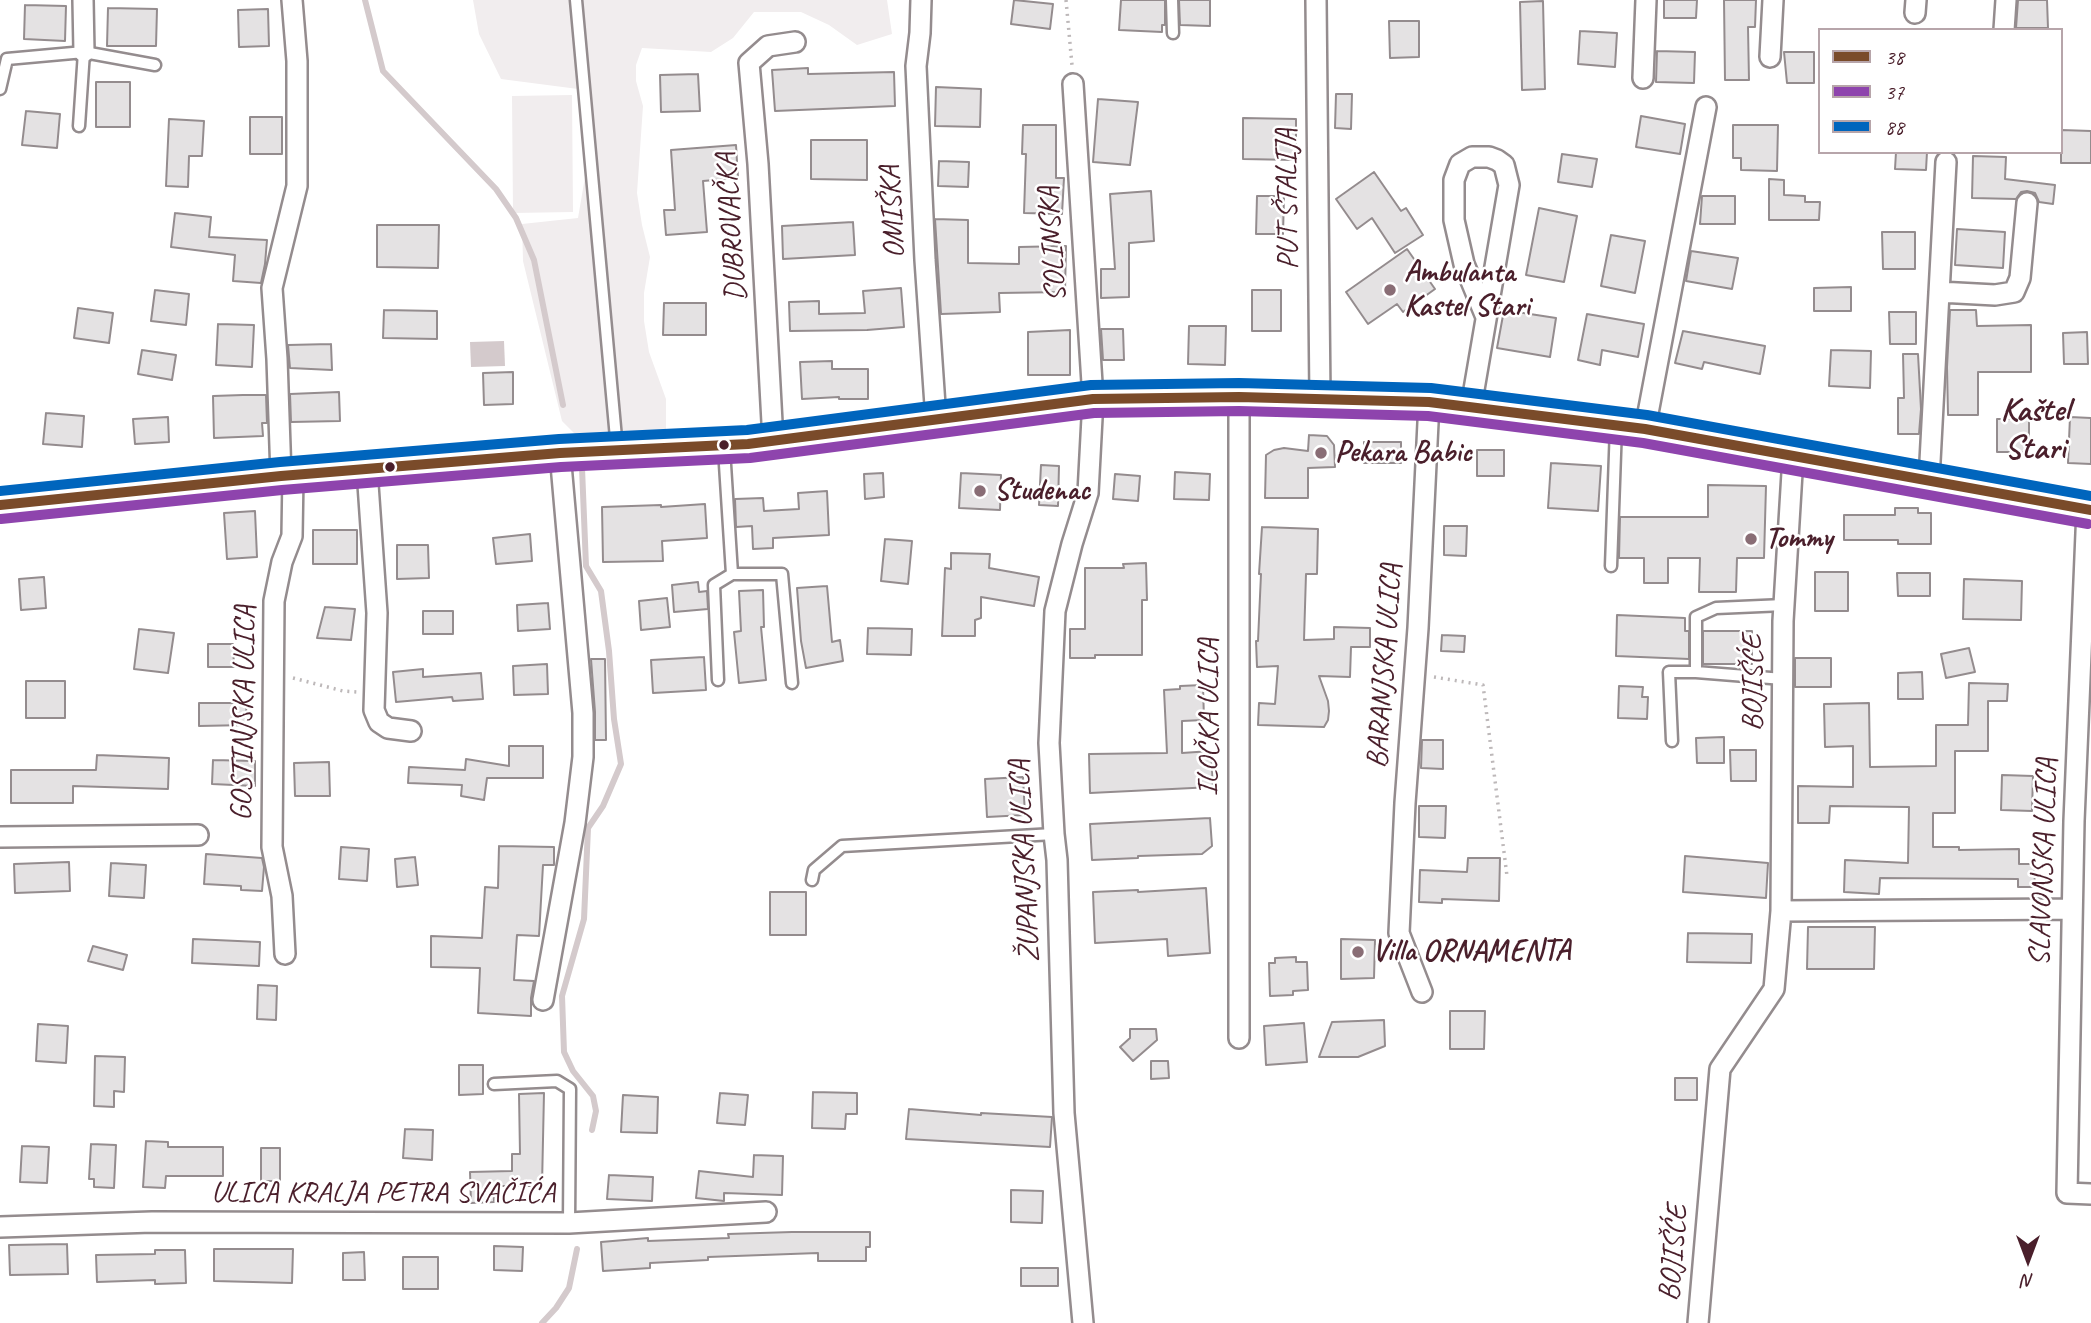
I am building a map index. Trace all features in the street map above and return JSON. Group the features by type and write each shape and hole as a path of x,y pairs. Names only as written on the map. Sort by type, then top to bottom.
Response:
{"main road":[{"path":"0,505 287,476 560,453 724,446 1093,399 1240,397 1429,402 1645,429 2089,510"}],"street":[{"path":"83,0 84,52"},
{"name":"GOSTINJSKA ULICA","path":"285,954 282,896 272,847 274,601 282,562 292,536 272,288 297,186 297,61 292,0"},
{"name":"OMIŠKA","path":"921,0 916,66 936,420"},
{"name":"PUT ŠTALIJA","path":"1316,0 1320,398"},
{"path":"1643,78 1646,0"},
{"path":"1770,57 1773,0"},
{"path":"2004,28 2006,0"},
{"name":"DUBROVAČKA","path":"773,441 758,164 749,63 768,46 795,42"},
{"name":"SOLINSKA","path":"1073,84 1093,399"},
{"path":"1645,429 1706,107"},
{"path":"1471,407 1486,317 1508,185 1504,165 1489,157 1472,157 1460,164 1454,180 1454,220 1464,264 1486,317"},
{"path":"1929,480 1946,162"},
{"path":"1939,292 1995,295 2014,292 2020,278 2027,203"},
{"name":"ILOČKA ULICA","path":"1238,1038 1240,397"},
{"name":"ŽUPANJSKA ULICA","path":"1083,1323 1064,1113 1057,860 1049,743 1055,611 1088,493 1093,399"},
{"name":"BARANJSKA ULICA","path":"1422,992 1399,933 1429,402"},
{"path":"543,1000 575,823 583,757 583,713 560,453"},
{"name":"BOJIŠĆE","path":"1698,1323 1720,1069 1774,989 1781,911 1784,605 1793,456"},
{"path":"367,470 377,613 374,710 379,722 388,728 411,731"},
{"name":"SLAVONSKA ULICA","path":"2089,510 2082,821 2072,909 2067,1193 2091,1194"},
{"path":"0,837 198,835"},
{"path":"1781,911 2072,909"},
{"name":"ULICA KRALJA PETRA SVAČIĆA","path":"0,1227 152,1222 569,1223 766,1212"}],"lane":[{"path":"576,0 617,451"},
{"path":"1172,0 1173,33"},
{"path":"0,89 6,59 84,52 155,65"},
{"path":"79,126 84,52"},
{"path":"1611,566 1616,426"},
{"path":"724,446 732,574"},
{"path":"718,680 714,585 732,574 782,574 792,682"},
{"path":"1696,672 1696,617 1716,608 1784,605"},
{"path":"1672,741 1669,672 1783,679"},
{"path":"812,880 814,870 842,846 1054,834"},
{"path":"494,1084 557,1081 570,1088 569,1223"}],"path":[{"path":"1066,0 1073,84"},
{"path":"274,671 296,680 343,691 373,693"},
{"path":"1415,674 1483,685 1507,876"}],"shaded area":[{"path":"473,0 887,0 892,34 857,45 829,25 801,12 754,12 733,38 711,52 642,48 636,65 636,81 643,106 637,193 650,257 644,293 644,321 649,352 666,399 666,431 575,434 562,421 523,261 522,224 578,218 585,177 578,89 501,79 479,34"},
{"path":"572,95 573,212 513,213 512,96"},
{"path":"504,341 505,366 471,367 470,342"}],"building":[{"path":"1014,0 1053,4 1050,29 1011,24"},
{"path":"1121,0 1165,0 1165,25 1162,25 1162,32 1119,30"},
{"path":"1179,0 1210,0 1210,26 1180,25"},
{"path":"1664,0 1697,0 1696,18 1664,18"},
{"path":"1724,0 1756,0 1755,27 1748,27 1749,80 1725,80"},
{"path":"2018,0 2047,0 2048,28 2016,28"},
{"path":"1543,1 1545,89 1522,90 1520,2"},
{"path":"25,5 66,6 65,41 24,39"},
{"path":"108,8 157,9 156,46 107,46"},
{"path":"268,9 269,46 239,47 238,10"},
{"path":"1389,21 1419,21 1419,57 1390,58"},
{"path":"1580,31 1617,33 1615,67 1578,64"},
{"path":"1657,51 1695,52 1694,83 1656,82"},
{"path":"1784,52 1814,52 1814,83 1787,83"},
{"path":"808,68 808,74 894,72 895,106 775,111 772,70"},
{"path":"698,74 700,111 661,112 660,75"},
{"path":"96,82 130,82 130,127 96,127"},
{"path":"936,87 981,89 980,127 935,126"},
{"path":"1336,94 1352,94 1351,129 1335,128"},
{"path":"1098,99 1138,102 1130,165 1093,162"},
{"path":"26,111 60,114 57,148 22,145"},
{"path":"1641,116 1685,124 1680,154 1636,147"},
{"path":"250,117 282,117 282,154 250,154"},
{"path":"1243,118 1296,119 1296,160 1243,159"},
{"path":"169,119 204,121 202,156 189,156 188,187 166,186"},
{"path":"1023,125 1056,125 1056,178 1064,178 1062,214 1024,213 1026,154 1022,154"},
{"path":"1733,125 1778,125 1777,171 1741,170 1741,158 1733,158"},
{"path":"2063,130 2091,131 2091,163 2061,163"},
{"path":"811,140 867,140 867,180 811,179"},
{"path":"736,145 738,178 703,181 707,232 666,235 664,210 675,210 671,150"},
{"path":"1562,154 1597,159 1592,187 1558,182"},
{"path":"1896,154 1927,154 1926,170 1895,169"},
{"path":"1973,156 2006,157 2005,179 2055,185 2053,204 2039,202 2035,193 2027,191 2021,192 2016,199 1972,198"},
{"path":"939,161 969,162 968,187 938,186"},
{"path":"1374,172 1401,211 1406,208 1423,235 1395,253 1372,218 1357,229 1336,199"},
{"path":"1769,179 1784,180 1784,195 1805,196 1805,202 1820,202 1819,220 1769,220"},
{"path":"1151,191 1154,241 1129,243 1129,297 1101,298 1101,269 1115,269 1110,194"},
{"path":"1257,196 1284,196 1283,234 1256,234"},
{"path":"1702,196 1735,196 1735,224 1700,224"},
{"path":"1539,208 1577,216 1564,282 1526,275"},
{"path":"175,213 211,217 209,237 267,240 261,283 233,281 235,255 171,247"},
{"path":"935,219 968,220 968,263 1019,264 1019,247 1066,246 1065,292 999,293 1000,312 941,314"},
{"path":"853,222 855,255 783,259 782,226"},
{"path":"377,225 439,225 438,268 377,267"},
{"path":"1957,229 2005,232 2003,268 1955,265"},
{"path":"1882,232 1915,232 1915,269 1883,269"},
{"path":"1611,235 1645,241 1635,293 1601,286"},
{"name":"Ambulanta Kastel Stari","path":"1407,249 1435,289 1403,312 1397,304 1368,324 1346,292"},
{"path":"1691,251 1738,258 1732,289 1686,281"},
{"path":"1851,287 1851,311 1814,311 1814,288"},
{"path":"901,288 904,327 790,331 789,302 819,301 819,314 865,313 863,291"},
{"path":"155,290 189,294 186,325 151,321"},
{"path":"1252,290 1281,290 1281,331 1252,331"},
{"path":"664,303 706,303 706,335 663,335"},
{"path":"78,308 113,313 109,343 74,338"},
{"path":"384,310 437,311 437,339 383,338"},
{"path":"1504,310 1556,318 1550,357 1497,348"},
{"path":"1950,310 1976,310 1977,326 2031,325 2031,372 1978,372 1978,415 1948,415"},
{"path":"1889,312 1916,312 1916,344 1890,344"},
{"path":"1587,314 1644,324 1638,357 1602,350 1600,365 1578,360"},
{"path":"218,324 254,325 252,367 216,365"},
{"path":"1189,326 1226,326 1225,365 1188,364"},
{"path":"1101,329 1123,329 1124,360 1103,360"},
{"path":"1070,330 1070,375 1028,375 1028,332"},
{"path":"1683,331 1765,346 1760,374 1704,362 1702,369 1675,363"},
{"path":"2087,332 2088,364 2064,364 2063,333"},
{"path":"331,344 332,370 290,368 288,345"},
{"path":"142,350 176,355 172,380 138,374"},
{"path":"1831,350 1871,351 1870,388 1829,386"},
{"path":"1903,354 1918,354 1921,409 1919,434 1898,434 1898,398 1904,398"},
{"path":"832,361 832,369 868,369 868,399 802,399 800,362"},
{"path":"513,372 513,404 484,405 483,373"},
{"path":"339,392 340,421 291,422 290,394"},
{"path":"266,395 267,423 262,423 263,436 214,438 213,396"},
{"path":"46,413 84,416 82,447 43,444"},
{"path":"168,417 169,442 135,444 133,419"},
{"path":"2070,417 2091,418 2091,464 2068,463"},
{"path":"1997,419 2029,419 2029,452 1997,452"},
{"path":"1309,435 1327,436 1334,445 1335,467 1308,468 1308,498 1265,498 1266,455 1284,448 1308,451"},
{"path":"1364,442 1401,442 1401,463 1364,463"},
{"path":"1477,450 1504,450 1504,476 1477,476"},
{"path":"1551,463 1601,466 1598,511 1548,508"},
{"path":"1041,465 1059,466 1058,506 1039,505"},
{"path":"1175,472 1210,474 1209,500 1174,499"},
{"path":"883,473 884,497 865,499 864,474"},
{"name":"Studenac","path":"961,473 1001,475 1000,510 959,508"},
{"path":"1115,474 1140,476 1138,501 1113,499"},
{"path":"1708,485 1766,486 1764,558 1737,558 1736,592 1699,592 1700,558 1668,558 1668,583 1644,583 1644,558 1619,558 1620,517 1708,517"},
{"path":"827,491 829,535 773,538 773,548 753,549 752,526 736,527 735,499 763,498 764,511 799,509 798,493"},
{"path":"705,504 707,538 662,541 663,561 603,562 602,507"},
{"path":"1895,508 1918,508 1918,513 1931,513 1931,544 1898,544 1898,540 1844,540 1844,515 1895,515"},
{"path":"255,511 257,557 227,559 224,513"},
{"path":"1444,526 1467,526 1466,556 1444,555"},
{"path":"1262,527 1318,529 1317,574 1306,574 1304,640 1334,639 1334,627 1370,628 1370,647 1351,647 1350,677 1319,676 1329,711 1324,727 1258,725 1259,703 1275,704 1278,666 1257,667"},
{"path":"313,530 357,530 357,564 313,564"},
{"path":"530,534 532,561 496,564 493,538"},
{"path":"885,539 912,541 908,584 881,581"},
{"path":"397,545 428,545 429,578 397,579"},
{"path":"951,553 990,554 989,568 1039,577 1034,606 981,597 981,618 975,620 975,636 942,636 945,568 951,569"},
{"path":"1146,563 1147,600 1142,600 1142,655 1070,658 1070,629 1085,629 1085,568 1124,568 1123,564"},
{"path":"1815,572 1848,572 1848,611 1815,611"},
{"path":"1897,573 1930,573 1930,596 1898,596"},
{"path":"44,577 46,608 21,610 19,579"},
{"path":"1964,579 2022,581 2021,620 1963,619"},
{"path":"698,582 699,592 707,591 708,609 674,612 672,585"},
{"path":"827,586 832,642 840,640 843,661 806,668 797,588"},
{"path":"763,590 764,627 761,627 766,680 739,683 734,632 741,631 739,591"},
{"path":"667,598 670,627 641,630 639,601"},
{"path":"548,603 550,629 518,631 517,605"},
{"path":"325,607 355,609 351,640 317,638"},
{"path":"423,611 453,611 453,634 423,634"},
{"path":"1617,615 1685,618 1685,631 1689,631 1689,659 1616,656"},
{"path":"868,628 912,629 911,655 867,654"},
{"path":"139,629 174,633 168,673 134,669"},
{"path":"1703,631 1752,631 1752,664 1703,664"},
{"path":"1442,635 1465,636 1464,652 1441,651"},
{"path":"208,644 233,644 234,667 208,667"},
{"path":"1969,648 1975,672 1946,678 1941,654"},
{"path":"704,657 706,690 653,693 651,660"},
{"path":"1795,658 1831,658 1831,687 1795,687"},
{"path":"591,659 605,659 606,740 595,740"},
{"path":"547,664 548,694 514,695 513,666"},
{"path":"423,669 423,677 481,673 483,699 453,701 452,697 396,702 393,672"},
{"path":"1922,672 1923,699 1898,699 1898,673"},
{"path":"26,681 65,681 65,718 26,718"},
{"path":"1969,683 2008,684 2007,701 1988,701 1988,751 1955,751 1955,813 1933,813 1933,847 1959,847 1959,850 2019,849 2019,864 2034,864 2035,887 2018,887 2018,879 1880,878 1879,894 1844,892 1845,860 1908,863 1909,807 1830,806 1829,823 1798,823 1798,786 1853,787 1853,746 1825,747 1824,704 1869,703 1870,767 1936,766 1936,725 1968,725"},
{"path":"1203,685 1204,720 1182,721 1182,753 1211,751 1213,787 1090,793 1089,754 1167,753 1164,690"},
{"path":"1619,686 1643,687 1642,697 1648,697 1647,719 1618,718"},
{"path":"199,703 246,703 247,725 199,726"},
{"path":"1724,737 1724,763 1697,763 1696,738"},
{"path":"1422,740 1443,740 1443,769 1421,768"},
{"path":"509,746 543,746 543,778 487,778 484,800 461,796 462,785 408,783 409,767 465,770 466,759 509,766"},
{"path":"1730,750 1756,750 1756,781 1731,781"},
{"path":"97,755 169,758 168,789 73,786 73,803 11,803 11,770 96,770"},
{"path":"213,760 255,761 255,786 212,784"},
{"path":"329,762 330,796 295,796 294,763"},
{"path":"2002,775 2033,776 2032,811 2001,810"},
{"path":"1023,777 1025,815 987,817 985,779"},
{"path":"1419,806 1446,806 1445,838 1419,837"},
{"path":"1210,818 1212,846 1202,854 1092,860 1090,824"},
{"path":"499,846 554,847 554,865 543,865 539,936 517,935 514,980 534,981 531,1016 478,1013 480,968 431,967 431,936 482,938 485,887 498,888"},
{"path":"341,847 369,849 367,881 339,879"},
{"path":"206,854 262,858 262,891 241,890 241,886 204,884"},
{"path":"1685,856 1768,863 1766,898 1683,892"},
{"path":"415,857 418,885 397,887 395,859"},
{"path":"1468,858 1500,858 1499,901 1442,899 1442,903 1419,902 1420,870 1467,872"},
{"path":"69,862 70,891 15,893 14,864"},
{"path":"111,863 146,865 144,898 109,896"},
{"path":"1206,888 1210,953 1168,956 1167,939 1095,943 1093,892"},
{"path":"770,892 806,892 806,935 770,935"},
{"path":"1808,927 1875,927 1874,969 1807,969"},
{"path":"1688,933 1752,934 1751,963 1687,962"},
{"path":"193,939 260,942 259,966 192,963"},
{"name":"Villa ORNAMENTA","path":"1341,939 1375,940 1374,978 1341,979"},
{"path":"93,946 127,955 123,970 88,961"},
{"path":"1296,957 1296,962 1307,962 1308,990 1293,991 1293,995 1270,996 1269,963 1275,963 1275,958"},
{"path":"258,985 277,986 276,1020 257,1019"},
{"path":"1450,1011 1485,1011 1484,1049 1450,1049"},
{"path":"1384,1020 1385,1046 1358,1057 1319,1057 1332,1022"},
{"path":"1304,1023 1307,1062 1266,1065 1264,1026"},
{"path":"38,1024 68,1026 66,1063 36,1061"},
{"path":"1130,1029 1156,1029 1157,1040 1133,1061 1120,1047 1130,1038"},
{"path":"95,1056 125,1057 124,1092 114,1091 114,1107 94,1106"},
{"path":"1151,1061 1168,1061 1169,1078 1151,1079"},
{"path":"459,1065 483,1065 483,1094 459,1095"},
{"path":"1675,1078 1697,1078 1697,1100 1675,1100"},
{"path":"813,1092 857,1093 857,1114 846,1114 845,1129 812,1128"},
{"path":"544,1093 542,1186 494,1186 494,1202 471,1203 470,1172 512,1171 512,1154 520,1154 519,1094"},
{"path":"720,1093 748,1095 745,1125 717,1123"},
{"path":"623,1095 658,1097 657,1133 621,1132"},
{"path":"909,1109 1052,1117 1050,1147 906,1139"},
{"path":"405,1129 433,1130 432,1160 403,1158"},
{"path":"146,1141 168,1142 168,1147 223,1147 223,1176 166,1176 165,1188 143,1187"},
{"path":"91,1144 116,1145 114,1188 94,1187 94,1179 89,1179"},
{"path":"22,1146 49,1147 47,1183 20,1182"},
{"path":"261,1148 280,1148 280,1181 261,1181"},
{"path":"754,1155 783,1156 782,1195 724,1193 724,1201 696,1198 699,1171 753,1177"},
{"path":"609,1175 653,1177 652,1201 607,1199"},
{"path":"1011,1190 1043,1191 1042,1223 1011,1222"},
{"path":"870,1232 866,1261 818,1261 818,1253 708,1257 708,1260 650,1263 650,1268 603,1271 601,1242 648,1238 648,1241 729,1238 728,1234"},
{"path":"67,1244 68,1274 10,1275 9,1245"},
{"path":"494,1246 523,1247 522,1271 494,1270"},
{"path":"214,1249 293,1249 292,1283 214,1281"},
{"path":"155,1250 185,1250 186,1283 155,1284 155,1280 97,1282 96,1255 155,1254"},
{"path":"364,1252 365,1280 343,1280 343,1253"},
{"path":"403,1257 438,1257 438,1289 403,1289"},
{"path":"1021,1268 1058,1268 1058,1286 1021,1286"}],"waterway":[{"path":"365,0 383,71 496,189 516,218 534,260 563,405"},
{"path":"582,468 586,566 601,591 621,764 603,806 588,828 584,919 562,996 564,1052 573,1071 593,1096 596,1111 592,1130"},
{"path":"542,1323 569,1288 577,1249"}],"transit line":[{"name":"88","path":"0,491 280,462 559,439 747,430 1091,385 1239,383 1431,388 1647,415 2091,496"},
{"name":"38","path":"0,505 281,476 560,453 748,444 1093,399 1239,397 1429,402 1645,429 2091,510"},
{"name":"37","path":"1,519 282,490 561,467 750,458 1094,413 1239,411 1428,416 1643,443 2088,524"}],"place":[{"name":"Ambulanta Kastel Stari","path":"1390,290"},
{"name":"Pekara Babic","path":"1321,453"},
{"name":"Studenac","path":"980,491"},
{"name":"Tommy","path":"1751,539"},
{"name":"Villa ORNAMENTA","path":"1358,952"}],"district":[{"name":"Kaštel Stari","path":"2035,430"}]}
